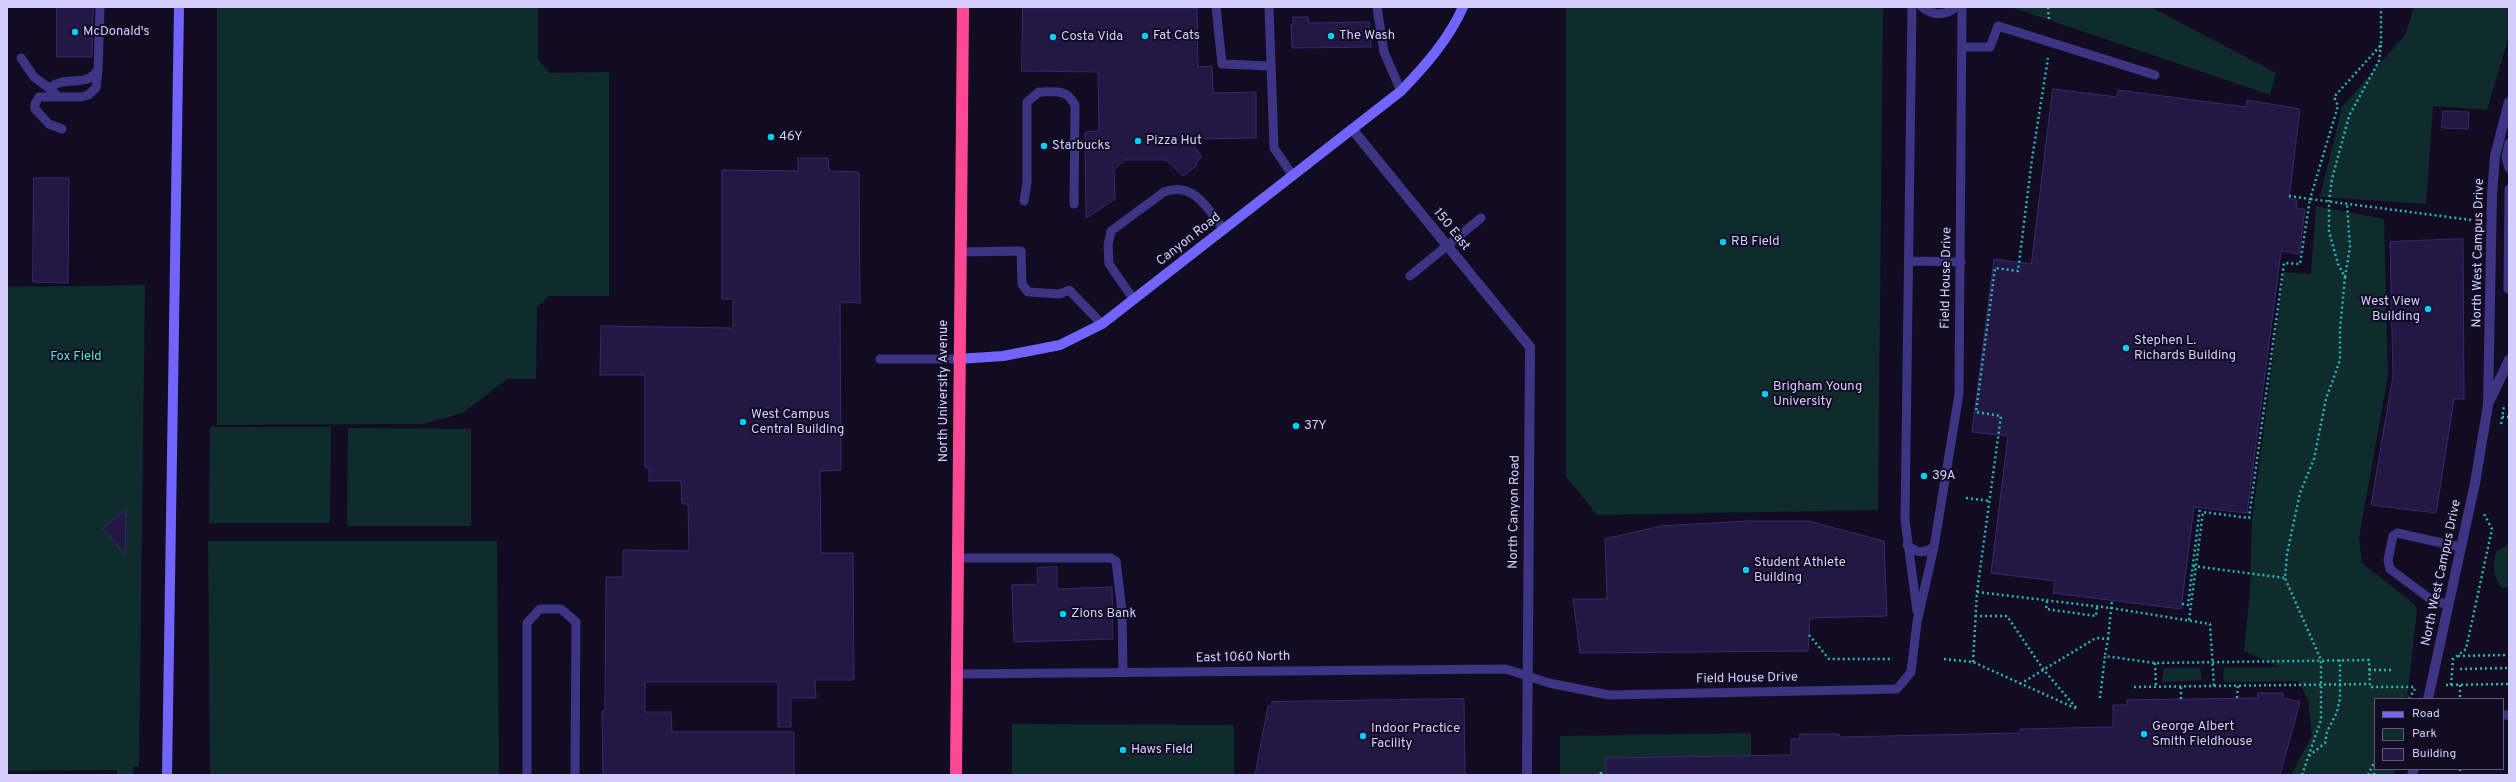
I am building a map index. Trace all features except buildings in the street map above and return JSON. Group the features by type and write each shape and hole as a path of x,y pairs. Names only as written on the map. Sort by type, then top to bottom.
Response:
{"highway":[{"name":"North University Avenue","path":"956,775 958,359 963,7"}],"main road":[{"path":"167,775 179,7"},
{"name":"Canyon Road","path":"958,359 1003,356 1060,345 1102,324 1401,91 1418,73 1457,22 1463,7"}],"street":[{"name":"North West Campus Drive","path":"2428,698 2475,483 2488,405 2492,194 2495,156 2509,102"},
{"name":"150 East","path":"1352,129 1530,348"},
{"name":"North Canyon Road","path":"1527,775 1530,348"},
{"name":"North West Campus Drive","path":"2488,405 2509,360"}],"lane":[{"path":"62,129 49,124 35,109 35,104 39,97 88,95 96,88 100,7"},
{"path":"1216,7 1222,64 1271,66"},
{"path":"1269,7 1274,148 1293,176"},
{"path":"1377,7 1384,52 1401,91"},
{"name":"Field House Drive","path":"1912,7 1906,544 1916,602 1917,622"},
{"path":"1922,7 1936,14 1950,12 1956,7"},
{"name":"Field House Drive","path":"1528,678 1609,695 1897,689 1911,672 1917,622 1934,548 1959,394 1962,7"},
{"path":"1962,47 1990,47 1998,26 2155,75"},
{"path":"21,58 34,77 59,97"},
{"path":"49,88 58,81 86,80 94,76 98,70"},
{"path":"1024,201 1027,183 1027,102 1039,92 1063,92 1070,96 1075,105 1074,204"},
{"path":"2509,143 2506,157 2509,168"},
{"path":"1134,300 1109,264 1108,245 1111,231 1164,192 1173,189 1183,189 1198,196 1224,230"},
{"path":"2508,289 2509,189"},
{"path":"1410,276 1481,218"},
{"path":"960,252 1021,251 1022,284 1028,292 1060,294 1069,290 1102,324"},
{"path":"1910,262 1960,262"},
{"name":"Canyon Road","path":"880,359 958,359"},
{"path":"2448,604 2433,601 2390,569 2388,560 2393,536 2397,533 2460,548"},
{"path":"1906,544 1916,552 1926,553 1934,548"},
{"path":"958,558 1064,556 1111,558 1116,561 1122,611 1123,672"},
{"path":"527,775 527,623 540,609 561,609 576,622 575,775"},
{"name":"East 1060 North","path":"957,674 1506,669 1528,678"}],"path":[{"path":"2048,7 2049,22"},
{"path":"2345,277 2332,246 2329,202 2339,150 2349,116 2379,62 2381,45 2381,7"},
{"path":"2189,620 2203,512 2249,518 2284,263 2300,264 2310,199 2338,106 2334,97 2381,45"},
{"path":"1973,662 1977,592 2001,416 1976,412 1995,268 2018,271 2032,159 2048,58"},
{"path":"2289,196 2481,221"},
{"path":"2302,775 2321,720 2321,660 2285,578 2300,493 2314,459 2326,399 2340,360 2340,329 2345,277 2350,248 2347,204"},
{"path":"2499,430 2505,400"},
{"path":"2502,417 2509,417"},
{"path":"1966,498 1990,501"},
{"path":"2451,685 2453,659 2466,649 2492,529 2483,515 2485,507"},
{"path":"2182,604 2188,605 2200,508"},
{"path":"2193,566 2285,578"},
{"path":"1977,592 2111,608 2210,624 2214,686"},
{"path":"2100,698 2112,600"},
{"path":"2047,601 2046,609 2096,616 2097,607"},
{"path":"1944,659 1973,662 2078,710 2043,669 2007,616 1975,616"},
{"path":"1809,635 1829,659 1894,659"},
{"path":"2020,684 2096,638 2108,639"},
{"path":"2457,656 2509,655"},
{"path":"2105,656 2155,663 2369,660 2370,688 2416,687 2410,698"},
{"path":"2309,756 2325,743 2327,732 2337,712 2340,684 2340,660"},
{"path":"2155,663 2156,687"},
{"path":"2460,669 2509,668"},
{"path":"2369,670 2393,670"},
{"path":"2134,688 2369,684"},
{"path":"2442,685 2509,684"},
{"path":"2460,685 2460,698"},
{"path":"2237,698 2238,686"},
{"path":"2181,687 2181,699"},
{"path":"2368,775 2374,763"}],"green space":[{"path":"217,7 538,7 538,59 550,73 609,72 609,296 549,296 537,307 536,379 507,379 463,413 423,424 217,425"},
{"name":"RB Field","path":"1566,7 1883,7 1878,510 1597,515 1566,476"},
{"path":"2011,7 2151,7 2276,73 2270,95"},
{"path":"2414,7 2509,7 2509,36 2487,110 2433,106 2426,204 2320,197 2342,107 2405,35"},
{"path":"2316,206 2384,219 2388,375 2359,538 2362,563 2414,604 2417,610 2407,698 2374,698 2374,770 2395,770 2394,775 2291,775 2312,735 2308,700 2299,681 2225,682 2223,679 2224,667 2279,667 2244,651 2250,592 2252,521 2284,272 2311,274"},
{"name":"Fox Field","path":"145,285 139,766 133,766 133,775 117,775 117,770 7,771 7,287"},
{"path":"210,427 331,427 330,523 209,523"},
{"path":"348,428 471,429 471,526 347,526"},
{"path":"208,541 497,541 499,775 210,775"},
{"path":"2509,544 2509,587 2502,588 2494,571 2495,558 2496,552"},
{"path":"2164,668 2200,668 2202,680 2164,682 2162,681"},
{"name":"Haws Field","path":"1012,724 1234,725 1234,775 1012,775"},
{"path":"1751,733 1751,756 1606,758 1606,775 1560,775 1560,736"}],"place":[{"name":"McDonald's","path":"75,32"},
{"name":"Fat Cats","path":"1145,36"},
{"name":"The Wash","path":"1331,36"},
{"name":"Costa Vida","path":"1053,37"},
{"name":"46Y","path":"771,137"},
{"name":"Pizza Hut","path":"1138,141"},
{"name":"Starbucks","path":"1044,146"},
{"name":"RB Field","path":"1723,242"},
{"name":"West View Building","path":"2428,309"},
{"name":"Stephen L. Richards Building","path":"2126,348"},
{"name":"Brigham Young University","path":"1765,394"},
{"name":"West Campus Central Building","path":"743,422"},
{"name":"37Y","path":"1296,426"},
{"name":"39A","path":"1924,476"},
{"name":"Student Athlete Building","path":"1746,570"},
{"name":"Zions Bank","path":"1063,614"},
{"name":"George Albert Smith Fieldhouse","path":"2144,734"},
{"name":"Indoor Practice Facility","path":"1363,736"},
{"name":"Haws Field","path":"1123,750"}]}
